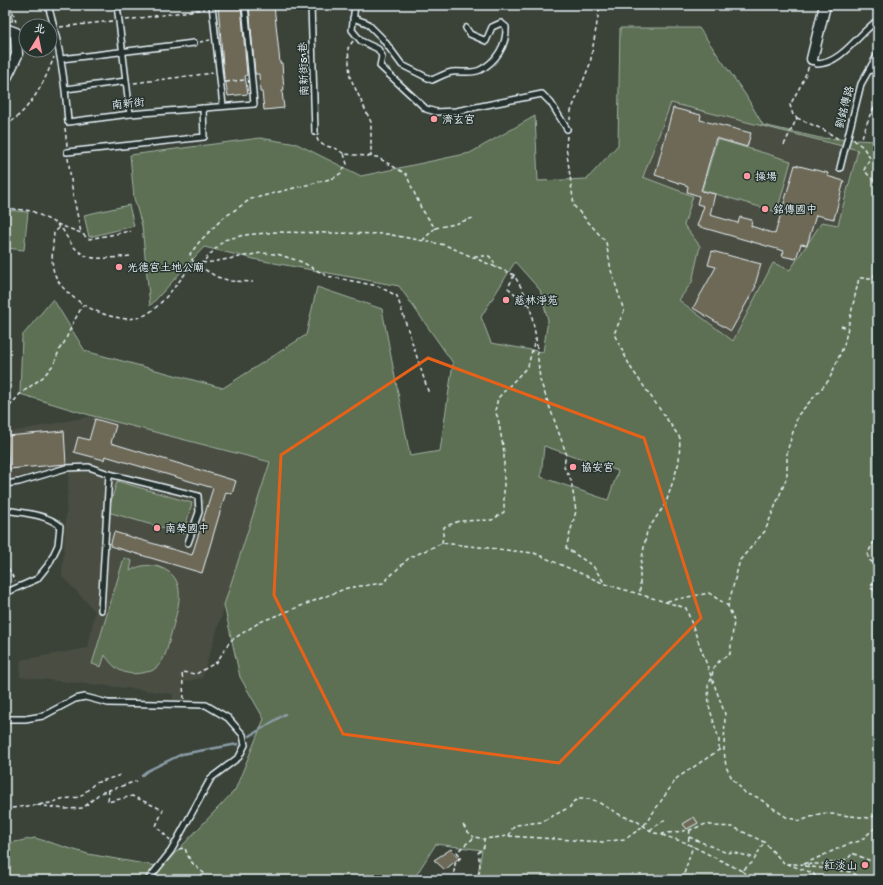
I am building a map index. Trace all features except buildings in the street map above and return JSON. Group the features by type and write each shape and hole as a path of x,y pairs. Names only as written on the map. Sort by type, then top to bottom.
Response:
{"street":[{"path":"812,59 825,5"},
{"path":"5,29 16,33 17,55 5,80"}],"lane":[{"path":"48,5 59,43 66,89 68,122"},
{"path":"117,5 130,114"},
{"name":"南新街","path":"68,122 130,114 254,104 245,5"},
{"name":"南新街51巷","path":"310,5 315,132"},
{"path":"355,5 352,30 356,36 361,41 378,49 382,56 380,66 426,109 436,112 456,111 542,94 551,103 568,129"},
{"path":"212,6 223,106"},
{"path":"353,18 367,23 382,38 402,65 432,80 452,72 480,70 494,59 502,49 506,37 506,27 501,23 492,28 486,40 470,34 466,28"},
{"path":"812,59 817,64 824,64 834,60 878,20"},
{"path":"61,59 194,43"},
{"name":"劉銘傳路","path":"840,168 862,84 878,54"},
{"path":"869,71 878,68"},
{"name":"南新街","path":"66,89 126,81"},
{"path":"68,152 204,137 203,108"},
{"path":"5,484 19,482 66,468 88,467 109,474 198,496 199,512 188,543"},
{"path":"101,610 109,474"},
{"path":"5,510 54,521 60,526 58,546 49,564 37,579 5,593"},
{"path":"5,718 25,719 43,716 75,699 85,697 108,703 206,705 228,718 243,735 245,745 239,757 211,778 171,851 148,880"}],"path":[{"path":"10,5 15,18 16,33"},
{"path":"600,5 590,64 571,111 568,129 566,146 574,206 606,242 611,270 624,311 614,334 631,368 680,438 678,462 666,503 647,531 640,569 640,595"},
{"path":"197,10 212,6"},
{"path":"356,36 348,48 350,77 371,122 371,156"},
{"path":"194,43 216,39"},
{"path":"5,126 28,107 47,75 59,43"},
{"path":"812,59 802,83 790,105 793,115 836,136 846,144"},
{"name":"南新街","path":"126,81 133,83 219,72"},
{"path":"220,82 252,79"},
{"path":"862,137 870,115 878,101"},
{"path":"784,145 797,118"},
{"path":"68,122 65,127 73,194 81,233"},
{"path":"851,126 855,141 862,146 870,158 864,170 873,180 878,181"},
{"path":"315,132 318,141 323,145 337,149 344,154 377,157 406,174 421,208 435,228"},
{"path":"193,264 190,254 200,241 223,218 251,199 334,178 341,173 347,164 344,154"},
{"path":"5,208 32,211 57,224 81,233 89,239 131,231"},
{"path":"423,240 435,228 474,218"},
{"path":"57,224 58,228"},
{"path":"58,228 54,233 52,256 55,276 66,290 83,305 100,314 133,320 144,316 169,294 193,264"},
{"path":"58,228 63,230 74,248 95,259 130,256"},
{"path":"878,231 876,233 875,246 878,260"},
{"path":"198,266 224,240 244,235 277,232 387,234 445,245 514,276 530,306 536,338 540,380 566,453 564,467 571,480 576,511 566,548 593,566 605,584"},
{"path":"202,262 212,262 260,253 277,254 302,262 327,276 378,286 397,296 429,394"},
{"path":"472,256 489,256 493,260 496,268"},
{"path":"193,264 217,277 231,281 253,282"},
{"path":"719,750 719,740 710,706 708,686 712,677 713,669 720,660 730,654 734,622 728,606 740,560 765,531 787,477 786,452 798,415 829,380 844,345 859,278 872,278 878,270"},
{"path":"514,276 508,288 530,306"},
{"path":"5,412 20,394 43,378 54,364 60,348 83,305"},
{"path":"841,326 848,328"},
{"path":"442,543 444,526 459,521 492,520 504,512 504,452 498,418 495,411 498,398 528,366 536,338"},
{"path":"878,535 868,555 868,560 871,563 878,564"},
{"path":"185,704 182,672 196,674 217,662 230,641 260,622 347,588 383,583 409,558 442,543 534,553 605,584 686,608 725,714 724,750 726,767 732,778 746,794 757,797 786,817 800,821 822,813 869,818 878,814"},
{"path":"5,562 19,588"},
{"path":"878,577 870,587 878,594"},
{"path":"665,601 708,593 728,606"},
{"path":"463,825 468,832 475,837 484,839 510,836 603,842 625,839 643,827 677,778 719,750 724,750"},
{"path":"5,807 12,808 34,804 52,803 60,800 80,797 95,783 122,774"},
{"path":"34,804 65,809 83,808 100,793 137,781"},
{"path":"109,790 108,802 132,796 163,810 156,826 173,842 177,839"},
{"path":"510,836 511,830 516,825 540,822 570,807 573,802 578,799 591,800 598,802 622,816 635,820 643,827 710,854 742,871 755,880"},
{"path":"650,830 667,818"},
{"path":"803,865 848,844 860,841 877,826 878,823"},
{"path":"661,834 690,830 706,824 733,827 764,842 785,864 814,873 818,880"},
{"path":"688,844 690,830"},
{"path":"453,880 455,864 461,857 457,852 475,837"},
{"path":"688,837 727,853 732,852 756,858"},
{"path":"475,880 478,877 480,867 478,853 484,847 484,839"},
{"path":"742,871 753,862 764,842"},
{"path":"682,880 693,846"},
{"path":"171,851 185,848 188,858 193,866 204,873 204,880"},
{"path":"785,864 815,865 840,861 848,859 852,853 878,864"},
{"path":"827,870 840,861"},
{"path":"803,865 827,870 850,872 868,880"}],"highlighted area":[{"path":"428,358 644,438 701,618 559,763 343,734 274,595 281,455"}],"shaded area":[{"name":"銘傳國中","path":"671,102 858,150 853,164 838,225 822,222 790,270 773,263 733,341 679,299 692,282 643,177"},
{"name":"南榮國中","path":"93,416 270,462 202,678 184,682 182,700 173,700 173,694 20,677 21,660 88,648 95,611 62,576 69,472 77,471 77,465 41,471 5,480 5,433"}],"green space":[{"path":"620,28 699,28 745,94 763,125 820,138 875,141 878,122 878,880 477,880 482,850 436,844 413,880 5,880 5,844 35,838 88,854 162,867 235,790 264,719 240,677 224,605 270,462 93,416 20,394 22,336 53,299 85,351 223,388 306,335 317,287 382,309 410,456 440,451 453,363 399,286 258,260 204,247 150,306 142,226 134,198 130,155 260,138 297,144 361,176 470,153 535,116 538,181 587,179 618,145","holes":["671,103 858,150 838,225 822,222 790,270 773,263 733,341 679,300 692,282 700,246 684,225 693,196 643,177","515,262 540,290 548,320 543,352 491,343 481,317","544,446 618,471 608,500 541,477"]},
{"name":"操場","path":"717,139 791,161 777,212 702,190"},
{"path":"129,205 134,226 89,237 84,215"},
{"path":"6,210 28,212 24,250 5,248"},
{"path":"117,481 192,503 183,534 108,512"},
{"path":"124,558 132,561 130,571 137,567 151,566 159,567 169,572 175,579 178,587 178,605 165,656 155,669 149,672 133,674 127,673 117,669 105,655 101,667 92,664"}],"waterway":[{"path":"250,736 285,714"},
{"path":"142,775 147,771 182,754 238,744"}],"place":[{"name":"濟玄宮","path":"434,119"},
{"name":"操場","path":"747,176"},
{"name":"銘傳國中","path":"765,209"},
{"name":"光德宮土地公廟","path":"119,267"},
{"name":"慈林淨苑","path":"506,300"},
{"name":"協安宮","path":"573,467"},
{"name":"南榮國中","path":"157,528"},
{"name":"紅淡山","path":"865,865"}]}
